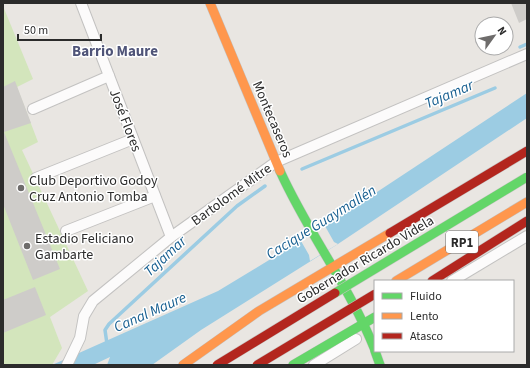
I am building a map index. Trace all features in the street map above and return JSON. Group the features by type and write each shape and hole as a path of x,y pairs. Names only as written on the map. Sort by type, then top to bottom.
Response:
{"main road":[{"name":"Montecaseros","path":"210,3 276,162 312,234 369,327 374,346"},
{"path":"183,365 259,311 527,151"},
{"name":"Gobernador Ricardo Videla","path":"217,365 527,177"},
{"name":"RP1","path":"398,280 527,202"},
{"path":"434,280 527,221"},
{"path":"257,365 374,295"},
{"path":"293,365 369,327"},
{"name":"Montecaseros","path":"376,352 380,365"}],"street":[{"name":"José Flores","path":"81,3 171,237"},
{"name":"Bartolomé Mitre","path":"69,361 80,338 84,316 94,301 171,237 276,162 527,54"},
{"path":"33,109 109,76"},
{"path":"36,178 133,139"},
{"path":"66,231 155,196"},
{"path":"454,280 527,236"},
{"path":"314,365 369,327"}],"green space":[{"name":"Club Deportivo Godoy Cruz Antonio Tomba","path":"3,6 33,79 17,87 38,142 22,150 88,291 50,317 62,348 52,365 3,365"}],"water":[{"path":"527,93 527,118 338,244 201,330 152,365 107,365 110,357 93,365 52,365 218,291 330,223"}],"pier":[{"path":"325,226 334,242 338,244 310,261 309,255 301,241"}],"building":[{"path":"511,3 527,3 527,19 519,23"},
{"path":"15,81 31,123 4,132 60,269 33,280 3,204 3,87"},
{"path":"35,287 46,315 3,333 3,300"}],"waterway":[{"name":"Tajamar","path":"520,47 527,44"},
{"name":"Tajamar","path":"302,169 495,88"},
{"name":"Tajamar","path":"107,344 105,330 109,324 237,206 265,186"}],"traffic: fast":[{"path":"280,171 303,216 354,304 374,348"},
{"path":"335,293 527,177"},
{"path":"293,365 374,318"},
{"path":"375,352 380,365"}],"traffic: slow":[{"path":"210,3 280,171"},
{"path":"398,280 527,202"},
{"path":"183,365 259,311 390,233"}],"traffic: jam":[{"path":"390,233 527,151"},
{"path":"434,280 527,221"},
{"path":"217,365 335,293"},
{"path":"257,365 374,295"}],"place":[{"name":"Club Deportivo Godoy Cruz Antonio Tomba","path":"21,188"},
{"name":"Estadio Feliciano Gambarte","path":"27,246"}],"district":[{"name":"Barrio Maure","path":"115,51"}],"water label":[{"name":"Cacique Guaymallén","path":"321,222"},
{"name":"Canal Maure","path":"150,312"}]}
